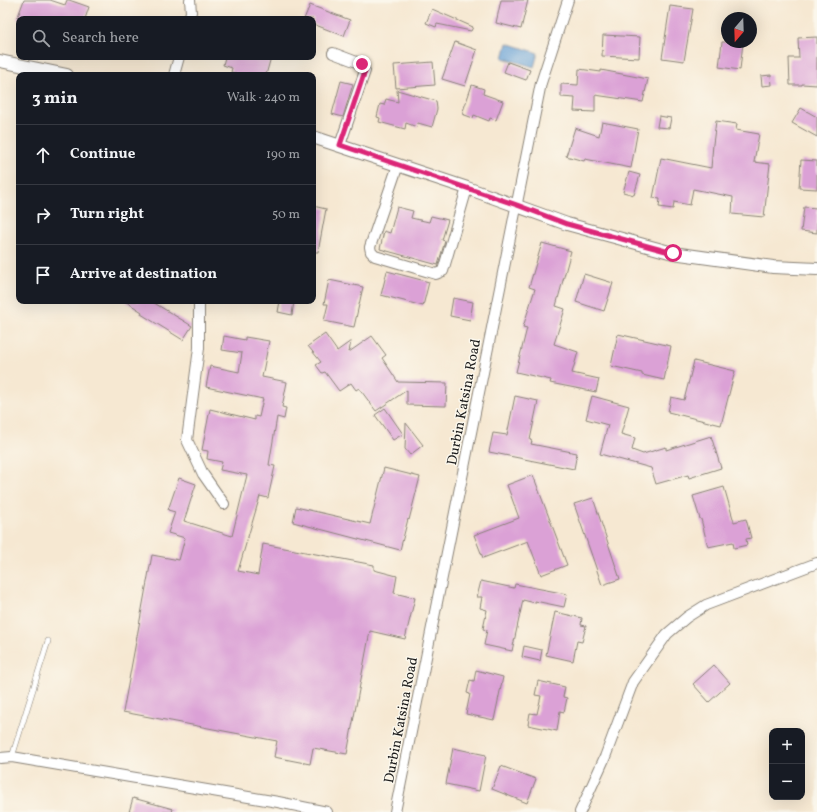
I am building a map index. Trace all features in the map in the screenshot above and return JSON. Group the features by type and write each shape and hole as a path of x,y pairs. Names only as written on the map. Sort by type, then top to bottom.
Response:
{"street":[{"path":"190,0 190,16"},
{"name":"Durbin Katsina Road","path":"395,812 541,84 568,0"},
{"path":"333,53 362,64 365,71 340,145"},
{"path":"175,72 178,60"},
{"path":"0,61 53,72"},
{"path":"316,138 517,205 567,224 673,253 773,267 817,269"},
{"path":"398,165 370,247 374,256 436,274 443,271 467,188"},
{"path":"199,304 199,348 187,440 203,474 224,504"},
{"path":"580,812 605,757 633,682 667,634 687,617 706,605 817,563"},
{"path":"0,758 12,757 278,802 327,812"}],"lane":[{"path":"12,757 48,641"}],"water":[{"path":"507,43 538,53 534,67 503,58"}],"building":[{"path":"24,0 50,0 65,5 67,0 69,0 89,7 86,16 18,16"},
{"path":"501,0 528,0 521,29 496,23"},
{"path":"310,5 350,20 344,36 316,25 316,16 305,16"},
{"path":"670,6 693,9 684,61 662,58"},
{"path":"432,9 473,27 471,31 437,24 436,27 426,23"},
{"path":"603,35 640,37 639,58 602,56"},
{"path":"817,37 817,85 790,85 789,58 799,58 798,38"},
{"path":"455,42 477,50 465,86 442,79"},
{"path":"721,48 742,48 740,70 719,67"},
{"path":"224,60 270,60 267,72 231,72 232,68 223,65"},
{"path":"433,62 435,85 396,88 394,65"},
{"path":"508,62 530,70 526,80 504,72"},
{"path":"579,69 601,72 601,70 648,79 643,102 595,95 595,112 574,111 575,98 561,97 561,84 578,85"},
{"path":"771,75 772,85 762,86 761,76"},
{"path":"341,81 353,84 343,117 332,114"},
{"path":"472,85 484,89 483,94 503,101 496,120 490,118 489,121 474,115 473,118 462,114"},
{"path":"397,90 436,101 437,109 432,127 418,123 417,127 406,123 405,129 379,122 380,118 377,117 380,104 384,105 386,99 398,102"},
{"path":"801,108 817,117 817,137 792,123"},
{"path":"659,116 671,118 669,128 657,127"},
{"path":"716,121 737,124 736,130 759,134 754,162 770,164 764,217 732,214 733,197 693,189 690,205 674,202 673,209 659,207 660,199 653,198 661,158 711,168"},
{"path":"602,122 638,129 631,168 585,159 584,161 566,156 575,128 599,136"},
{"path":"801,160 817,161 817,189 799,188"},
{"path":"629,172 640,175 634,195 623,192"},
{"path":"316,207 326,209 318,252 316,252"},
{"path":"397,207 413,211 411,218 429,222 431,216 448,220 442,240 445,241 438,265 380,249 384,231 390,233"},
{"path":"804,207 817,208 817,233 801,231"},
{"path":"542,243 571,251 556,306 565,309 554,344 578,352 572,373 599,379 596,392 550,383 551,380 516,372 527,328 523,327 535,289 529,287"},
{"path":"387,271 429,282 423,306 381,295"},
{"path":"584,274 613,283 604,311 576,302"},
{"path":"329,280 363,287 354,327 324,321 328,304 324,304"},
{"path":"453,298 473,302 470,320 450,316"},
{"path":"130,304 156,304 192,326 183,340 141,314 142,312"},
{"path":"279,304 294,304 292,315 278,312"},
{"path":"325,334 337,351 351,341 349,352 372,336 386,355 382,358 398,382 447,383 446,406 407,405 407,390 376,411 359,388 356,390 351,383 339,391 325,372 322,373 316,365 321,362 308,346"},
{"path":"618,334 671,346 664,380 611,366"},
{"path":"224,336 245,340 245,337 269,341 262,377 287,382 282,407 286,408 284,419 277,417 269,465 275,466 268,498 260,496 238,571 258,575 263,544 374,565 374,570 397,576 394,593 415,598 405,639 370,631 347,754 313,748 310,764 274,757 277,741 123,712 152,555 179,560 185,538 168,533 175,512 168,510 179,478 196,484 184,521 232,536 247,475 220,470 222,462 207,459 208,451 202,450 210,409 255,420 255,416 259,417 263,399 206,387 210,366 239,372 242,353 222,350"},
{"path":"694,361 735,371 721,425 668,412 671,397 684,400"},
{"path":"515,396 538,401 530,440 532,441 531,444 577,453 574,469 489,452 493,433 507,435"},
{"path":"592,396 629,406 621,434 635,438 632,450 643,454 666,447 666,450 711,436 721,468 689,478 688,475 656,484 651,468 600,454 608,425 586,419"},
{"path":"385,408 403,434 393,440 375,415"},
{"path":"406,423 423,445 410,455 405,449"},
{"path":"384,468 420,477 400,550 293,522 296,507 370,524"},
{"path":"533,475 567,565 541,575 528,541 483,558 474,535 519,518 507,485"},
{"path":"724,487 734,522 746,519 751,538 746,539 747,545 734,548 733,542 708,547 693,496"},
{"path":"593,498 620,579 602,585 574,504"},
{"path":"481,581 514,588 515,584 567,594 564,607 523,600 512,651 484,645 487,630 483,629 487,610 480,608 482,597 477,597"},
{"path":"555,612 582,618 581,625 586,626 582,642 577,641 573,661 546,655"},
{"path":"524,646 542,650 540,661 522,657"},
{"path":"714,665 730,683 709,702 693,684"},
{"path":"476,670 503,677 494,720 466,714 470,694 467,693 470,680 474,681"},
{"path":"538,681 565,687 563,697 567,698 564,712 560,711 557,731 528,725 530,713 537,714 541,696 535,695"},
{"path":"453,748 486,755 479,791 446,784"},
{"path":"501,766 536,779 527,803 492,789"},
{"path":"133,798 173,809 172,812 129,812"}],"route":[{"path":"362,64 365,71 340,145 517,205 567,224 673,253"}]}
